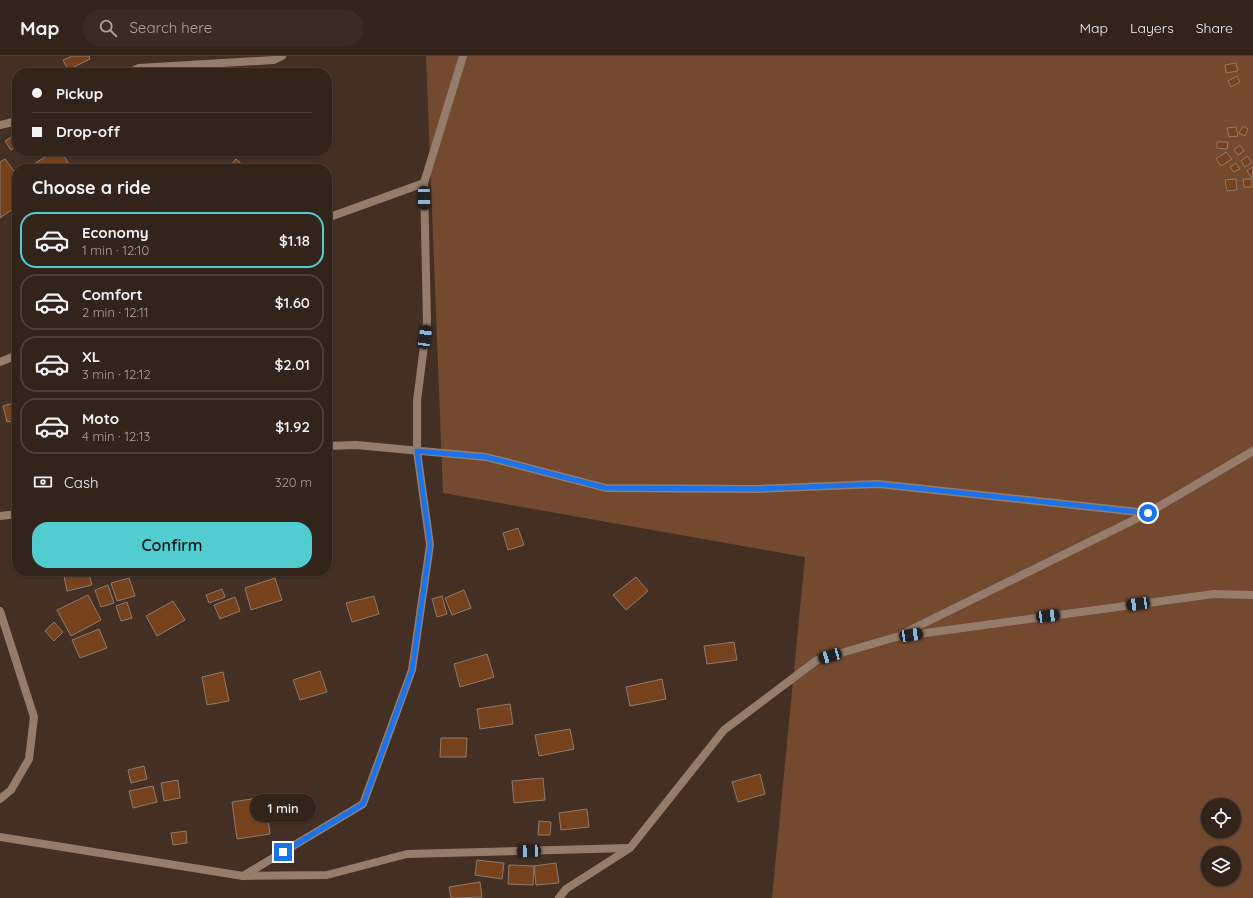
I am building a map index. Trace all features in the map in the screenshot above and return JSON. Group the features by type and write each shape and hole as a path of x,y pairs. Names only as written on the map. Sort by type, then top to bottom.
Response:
{"street":[{"path":"139,68 274,60 282,56"},
{"path":"243,876 363,804 412,670 430,545 417,451 417,400 427,322 424,183 463,56"},
{"path":"0,125 12,122"},
{"path":"332,216 424,183"},
{"path":"0,362 12,357"},
{"path":"332,446 356,445 486,457 606,488 758,489 878,484 1148,513"},
{"path":"896,637 1148,513 1253,451"},
{"path":"0,516 12,515"},
{"path":"559,898 566,889 630,848 724,730 817,660 896,637 1214,594 1253,594"},
{"path":"0,611 34,717 29,759 11,790 0,799"},
{"path":"0,837 243,876 327,875 407,854 630,848"}],"shaded area":[{"path":"426,56 1253,56 1253,898 772,898 805,557 443,493"}],"building":[{"path":"72,56 89,56 90,59 72,68 67,68 63,60"},
{"path":"1236,63 1238,71 1226,73 1225,65"},
{"path":"1237,76 1240,82 1231,87 1228,81"},
{"path":"1243,126 1248,129 1245,136 1239,133"},
{"path":"1236,127 1238,136 1229,137 1227,128"},
{"path":"12,137 12,149 11,150 5,141"},
{"path":"1217,142 1228,142 1227,149 1217,148"},
{"path":"1240,145 1244,151 1238,155 1234,150"},
{"path":"1226,152 1232,159 1221,166 1216,159"},
{"path":"47,156 64,156 69,164 34,164"},
{"path":"1247,156 1252,162 1245,167 1241,161"},
{"path":"5,159 12,168 12,210 0,218 0,162"},
{"path":"236,159 242,164 232,164"},
{"path":"1236,163 1240,169 1234,172 1230,167"},
{"path":"1252,167 1253,168 1252,178 1247,171"},
{"path":"1236,179 1237,190 1227,191 1225,180"},
{"path":"1243,179 1252,179 1252,187 1244,187"},
{"path":"12,403 12,421 7,422 3,406"},
{"path":"518,528 524,545 508,550 503,533"},
{"path":"64,576 89,576 92,585 67,591"},
{"path":"636,577 648,591 626,610 613,595"},
{"path":"129,578 135,596 117,601 111,583"},
{"path":"275,578 282,600 251,610 245,588"},
{"path":"108,585 114,603 101,607 95,590"},
{"path":"222,589 225,597 209,603 206,595"},
{"path":"464,590 471,608 452,615 445,598"},
{"path":"88,595 101,620 71,636 57,610"},
{"path":"374,596 379,614 352,622 346,603"},
{"path":"442,596 447,614 437,617 432,599"},
{"path":"235,597 240,611 220,619 214,605"},
{"path":"173,601 185,620 157,636 146,616"},
{"path":"127,602 132,618 121,621 116,606"},
{"path":"54,622 63,632 54,641 45,631"},
{"path":"99,629 107,648 80,658 72,640"},
{"path":"734,642 737,660 707,664 704,646"},
{"path":"487,654 494,677 460,687 454,664"},
{"path":"320,671 327,692 300,700 293,680"},
{"path":"223,672 229,701 207,705 202,677"},
{"path":"662,679 666,699 630,706 626,687"},
{"path":"510,704 513,724 480,729 477,709"},
{"path":"570,729 574,749 539,756 535,735"},
{"path":"441,738 467,738 466,757 440,757"},
{"path":"144,766 147,779 131,783 128,770"},
{"path":"760,774 765,794 738,802 732,782"},
{"path":"543,778 545,800 514,803 512,781"},
{"path":"178,780 180,798 164,801 161,783"},
{"path":"153,786 157,802 133,808 129,791"},
{"path":"265,797 270,834 237,839 232,802"},
{"path":"587,809 589,827 561,830 559,813"},
{"path":"539,821 551,822 550,835 538,835"},
{"path":"186,831 187,843 173,845 171,833"},
{"path":"477,860 504,863 502,879 475,875"},
{"path":"556,863 559,883 536,885 534,866"},
{"path":"509,865 534,866 533,885 508,884"},
{"path":"480,882 482,897 451,898 449,887"}],"route":[{"path":"283,852 363,804 412,670 430,545 417,451 486,457 606,488 758,489 878,484 1148,513"}]}
